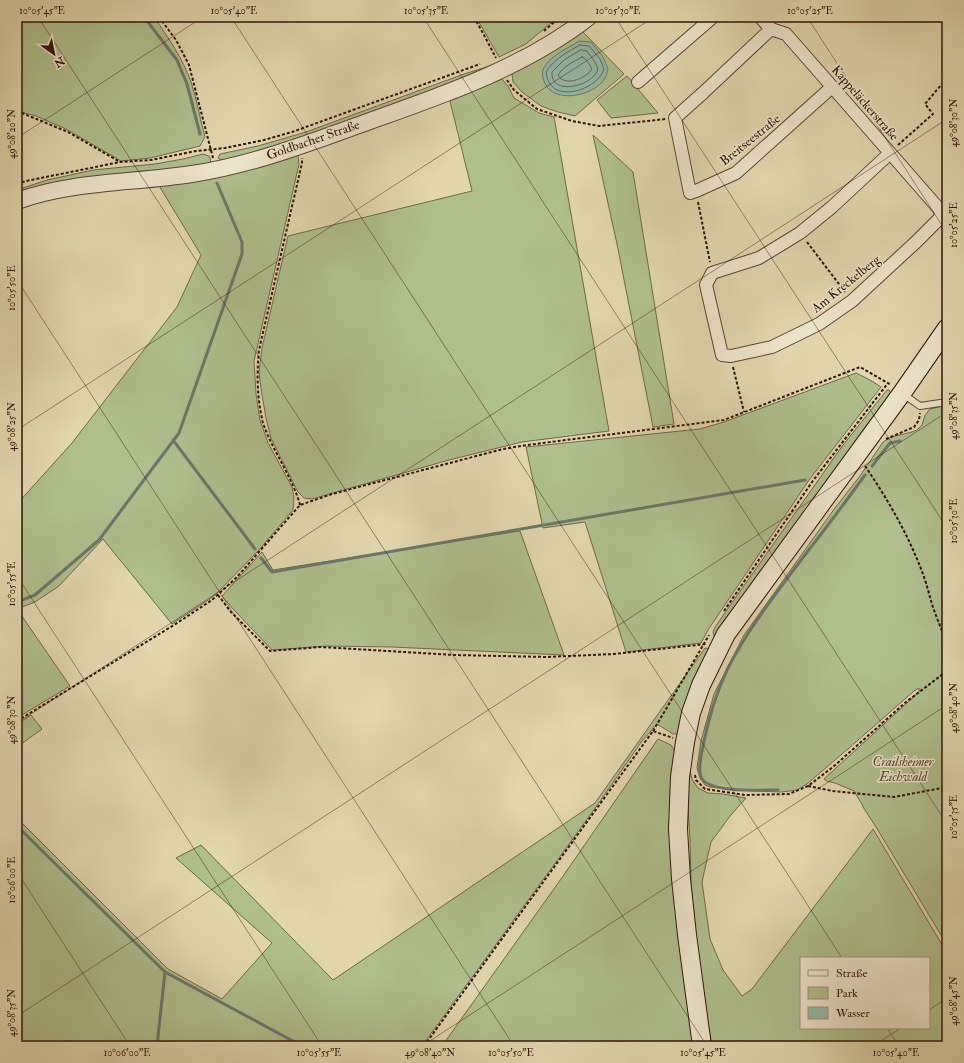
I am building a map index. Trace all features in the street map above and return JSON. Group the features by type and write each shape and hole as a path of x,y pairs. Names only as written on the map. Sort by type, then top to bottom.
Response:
{"main road":[{"path":"702,1046 687,935 681,879 678,829 680,778 685,742 691,713 700,685 726,634 902,393 947,328"}],"street":[{"name":"Goldbacher Straße","path":"17,201 53,191 82,186 216,170 302,146 422,102 499,65 545,46 589,17"},
{"path":"638,82 712,17"},
{"name":"Kappeläckerstraße","path":"760,17 770,29 786,34 940,210 941,217"},
{"path":"696,192 690,193 675,118 770,29"},
{"name":"Breitseestraße","path":"696,192 736,173 832,87"},
{"path":"731,356 722,355 706,285 712,273 758,258 800,233 832,207 890,153"},
{"name":"Am Kreckelberg","path":"731,356 772,347 819,324 852,301 941,217"}],"lane":[{"path":"902,393 920,406 947,402"}],"path":[{"path":"159,17 176,40 189,65 216,170"},
{"path":"474,17 514,90 537,109 572,122 599,126 675,118"},
{"path":"543,32 553,23 568,17"},
{"path":"17,184 120,162 151,160 196,151 226,148 264,140 292,132 432,82 472,66 484,63"},
{"path":"890,153 933,114 925,104 947,78"},
{"path":"17,111 68,132 120,162"},
{"path":"300,505 296,492 270,439 263,421 258,396 257,374 259,350 302,163 302,146"},
{"path":"696,192 712,273"},
{"path":"800,233 852,301"},
{"path":"731,356 744,412"},
{"path":"17,721 174,625 218,595 237,577 300,505 332,494 503,449 724,420 860,367 902,393"},
{"path":"886,439 914,427 919,420 920,406"},
{"path":"863,463 882,490 913,550 947,644"},
{"path":"218,595 232,612 270,651 321,647 454,655 547,657 614,654 703,644 721,644"},
{"path":"694,772 696,780 705,789 745,795 789,794 808,786 833,767 906,702 947,671"},
{"path":"424,1046 653,731 685,742"},
{"path":"808,786 833,791 894,796 947,787"}],"green space":[{"path":"17,17 154,17 170,40 188,73 205,137 200,146 150,158 121,161 66,129 36,116 17,111"},
{"path":"476,17 566,17 552,22 526,44 499,57"},
{"path":"582,31 624,74 575,116 541,106 522,92 513,82 512,73"},
{"path":"493,65 406,105 224,162 218,158 220,154 258,146 306,132 464,74"},
{"path":"627,76 658,113 611,118 597,100"},
{"path":"502,79 508,86 514,98 539,113 554,117 609,431 522,442 449,460 312,499 304,498 298,492 271,438 266,418 259,372 262,348 288,236 472,191 450,101"},
{"path":"593,135 633,172 674,424 653,427 617,244"},
{"path":"203,154 209,156 211,163 17,197 17,190 47,180 93,170 155,164"},
{"path":"292,155 298,156 299,164 254,361 256,394 260,420 268,443 292,487 294,498 293,510 259,550 217,593 172,624 103,539 59,586 35,602 17,609 17,504 72,443 177,307 201,255 158,184"},
{"path":"856,373 881,387 809,480 708,630 701,643 626,652 585,522 543,528 526,447 700,429 724,422"},
{"path":"887,390 889,390 891,395 716,637 714,636 713,632 715,627 843,445"},
{"name":"Crailsheimer Eichwald","path":"947,405 947,945 854,791 824,779 919,692 919,688 807,784 797,790 782,792 710,787 705,785 700,778 697,768 701,741 714,694 744,635 835,508 860,476 883,442 891,437 917,430 922,425 925,415 930,409"},
{"path":"520,531 564,655 392,647 327,646 272,650 222,596 262,552 273,570"},
{"path":"17,609 70,686 17,718"},
{"path":"705,648 712,649 680,734 673,734 657,724 642,741 596,807 422,1046 17,1046 17,818 168,969 222,999 272,943 176,858 201,845 333,980 595,803"},
{"path":"31,715 42,729 17,747 17,724"},
{"path":"658,739 671,745 677,755 674,853 693,1046 442,1046 561,879"},
{"path":"688,764 692,779 698,788 708,793 746,798 730,816 711,842 702,882 710,939 723,970 742,996 752,989 873,829 947,953 947,1046 712,1046 700,976 691,883"}],"water":[{"path":"579,41 591,42 603,57 608,69 606,77 592,90 582,94 572,96 554,92 547,87 542,72 548,62 556,55"}],"waterway":[{"path":"144,17 177,60 187,84 200,134"},
{"path":"17,602 35,595 99,540 179,433 242,254 242,242 217,183"},
{"path":"173,440 255,549"},
{"path":"872,466 890,443 900,441"},
{"path":"778,790 726,789 716,787 702,779 700,772 701,754 710,716 728,668 753,626 865,475"},
{"path":"261,558 272,572 805,480"},
{"path":"17,826 165,972 302,1046"},
{"path":"157,1046 165,972"}]}
